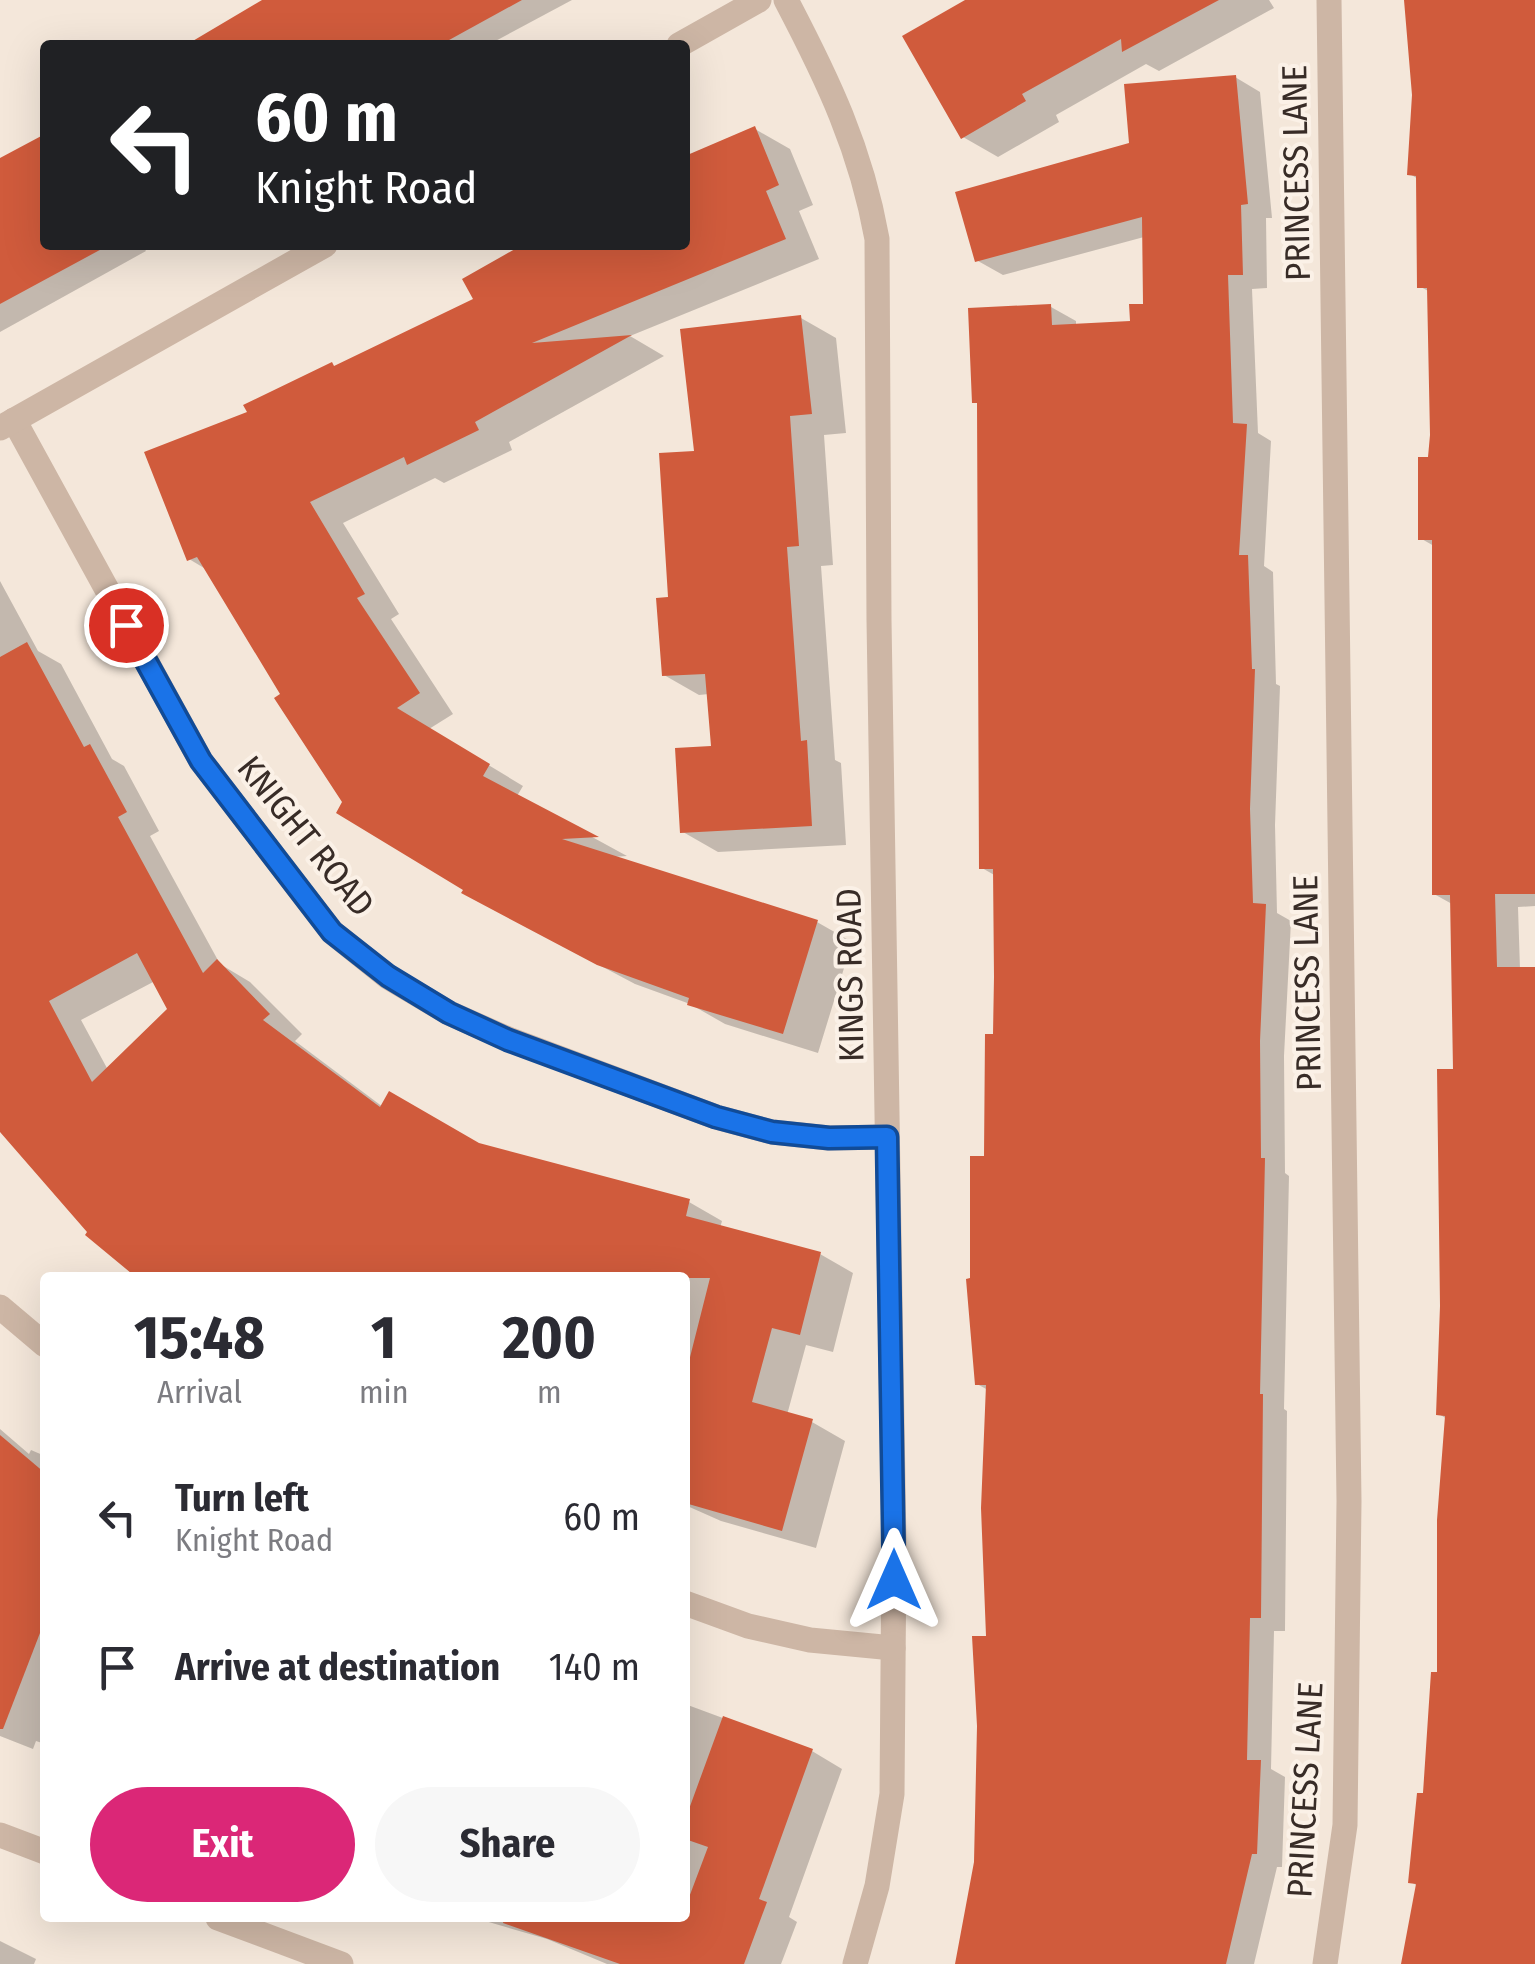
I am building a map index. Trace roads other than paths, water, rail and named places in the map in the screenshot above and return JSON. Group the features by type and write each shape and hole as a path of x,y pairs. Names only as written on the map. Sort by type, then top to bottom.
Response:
{"street":[{"path":"688,40 759,0"},
{"name":"KINGS ROAD","path":"786,0 834,92 853,141 868,189 877,238 892,1794 877,1886 855,1964"},
{"name":"PRINCESS LANE","path":"1325,1964 1345,1825 1348,1500 1328,0"},
{"path":"7,424 316,250"},
{"name":"KNIGHT ROAD","path":"7,424 201,761 332,932 388,976 449,1013 508,1040 716,1117 772,1132 829,1138 887,1137"},
{"path":"0,1307 40,1342"},
{"path":"690,1606 748,1626 810,1640 893,1648"},
{"path":"0,1835 40,1850"},
{"path":"229,1922 341,1964"}]}
